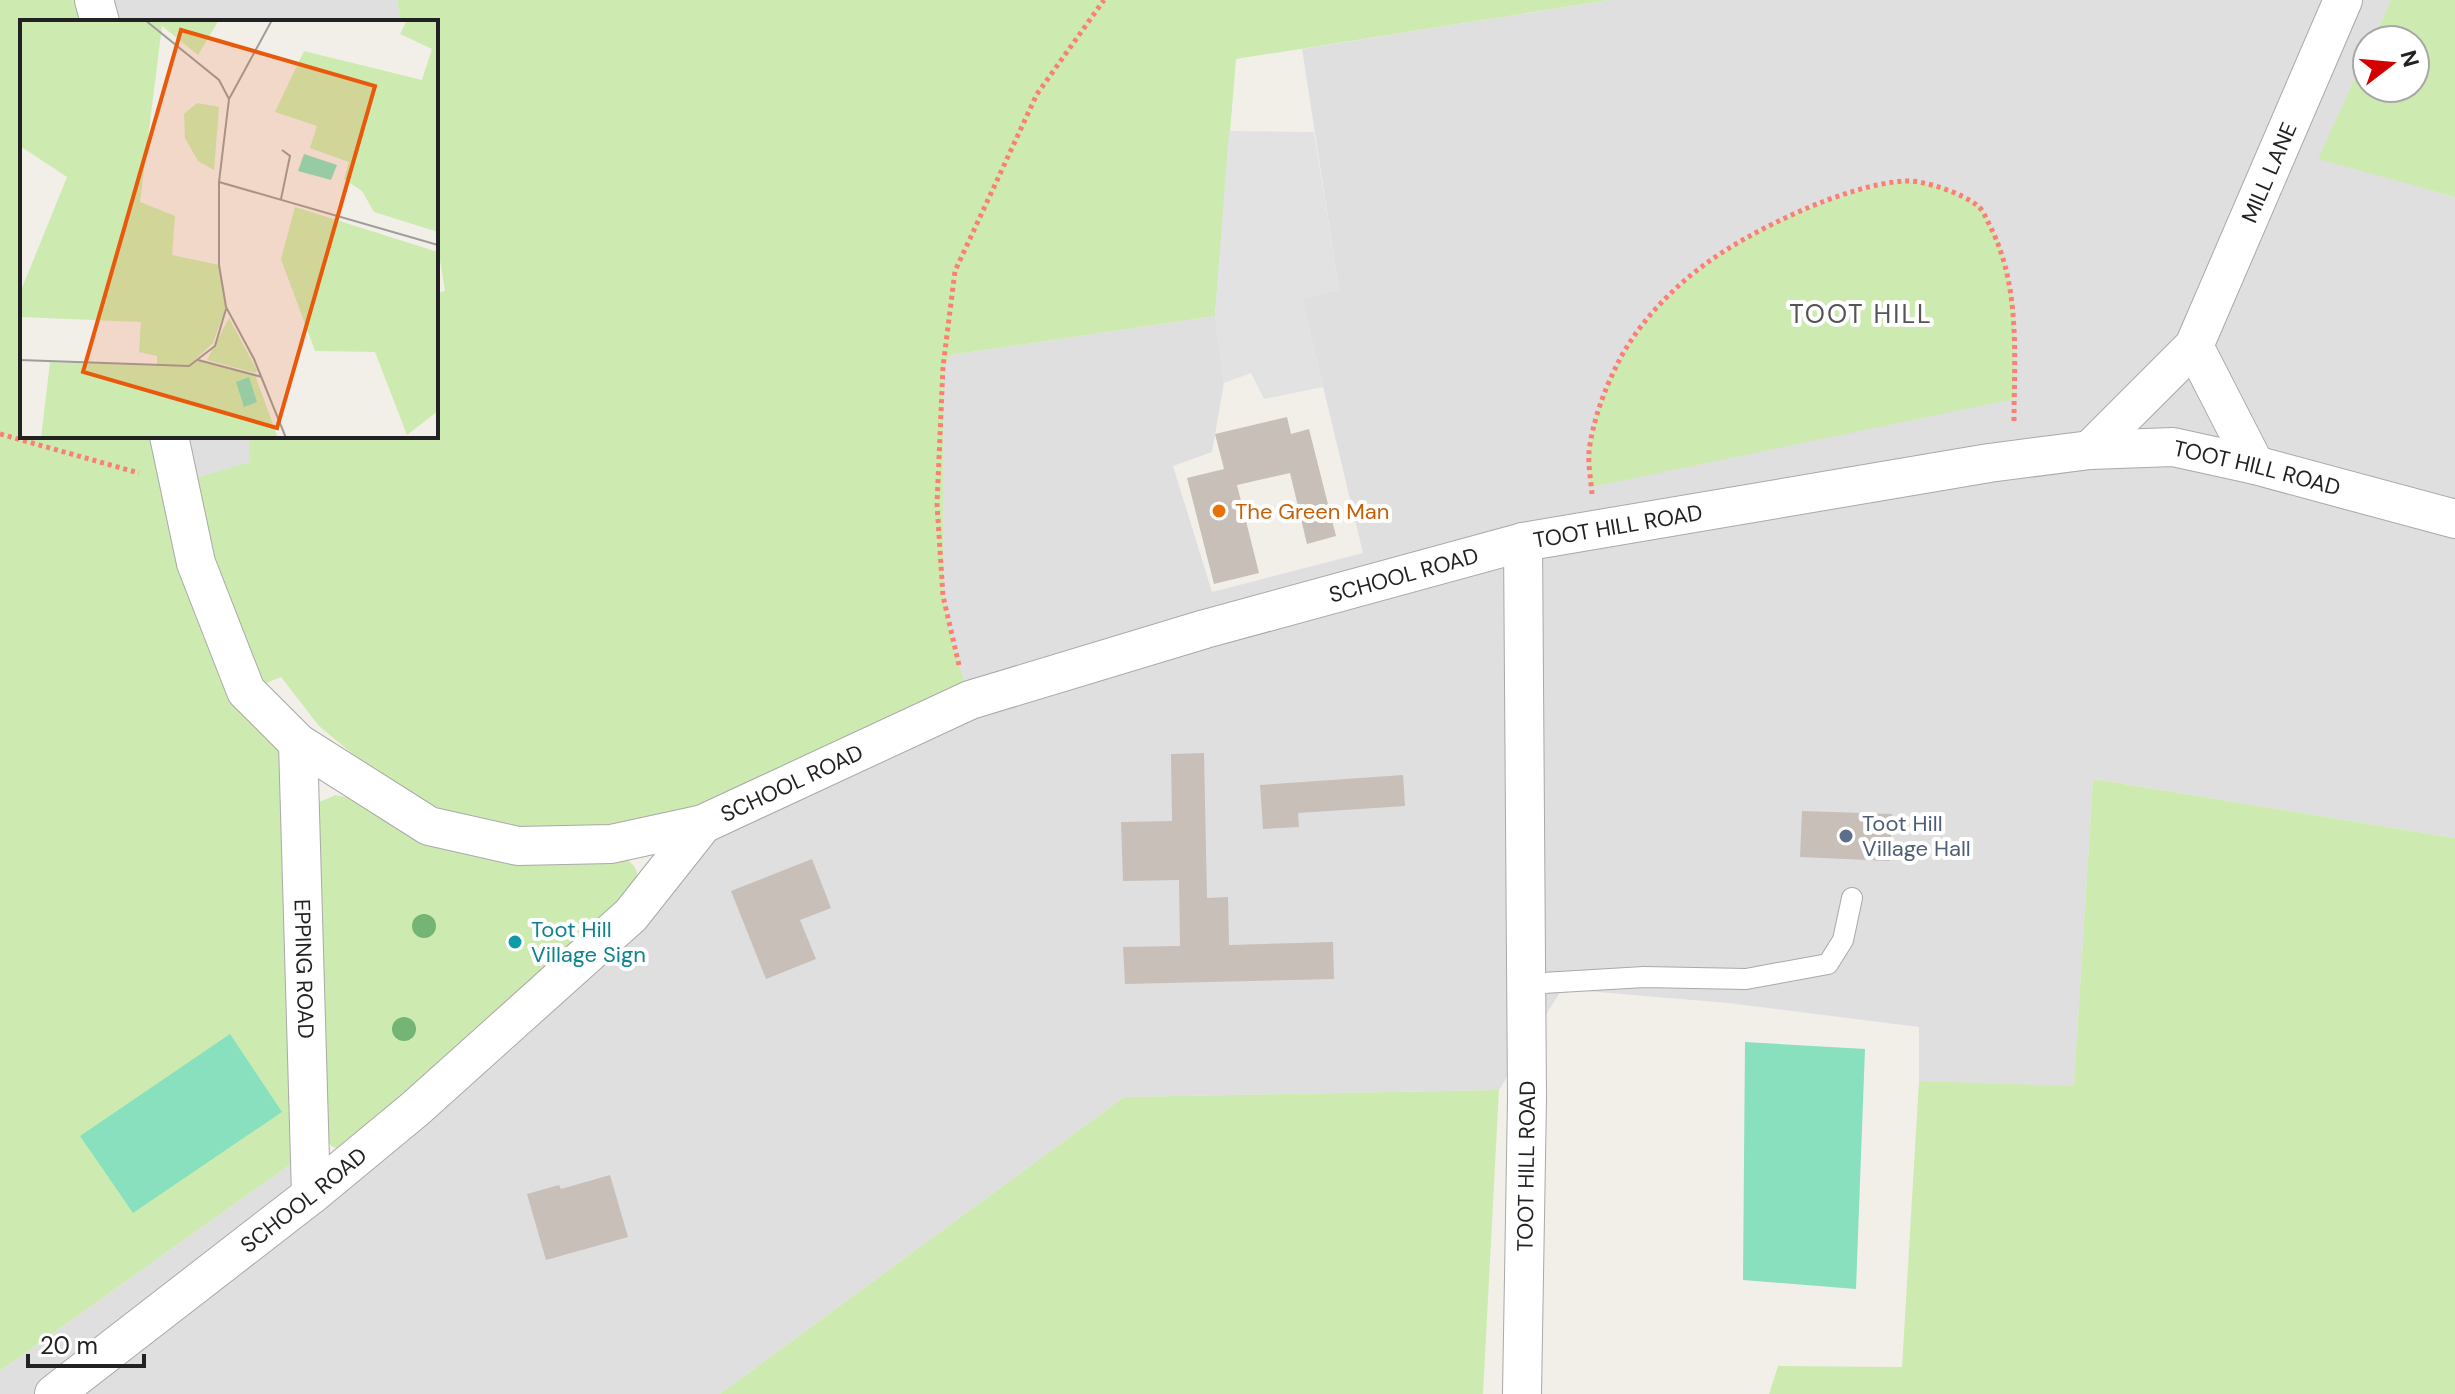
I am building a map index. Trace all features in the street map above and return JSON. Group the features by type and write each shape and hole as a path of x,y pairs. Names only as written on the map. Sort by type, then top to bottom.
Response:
{"street":[{"path":"94,0 99,20"},
{"name":"MILL LANE","path":"2090,450 2194,346 2343,0"},
{"path":"2194,346 2255,465"},
{"path":"169,438 196,563 246,691 298,743 429,826 518,846 611,844 703,824"},
{"name":"TOOT HILL ROAD","path":"1522,1394 1527,1099 1523,542 2014,460 2090,450 2173,447 2255,465 2455,519"},
{"name":"SCHOOL ROAD","path":"54,1394 311,1195 415,1109 631,915 703,824 970,700 1205,629 1523,542"},
{"name":"EPPING ROAD","path":"298,743 311,1195"}],"lane":[{"path":"1526,984 1644,977 1746,979 1828,964 1843,940 1852,898"}],"path":[{"path":"970,700 953,646 943,596 937,504 943,367 955,271 1037,94 1104,0"},
{"path":"1594,528 1589,452 1617,364 1651,314 1702,266 1749,235 1804,210 1862,189 1906,181 1943,188 1980,206 2000,245 2014,303 2014,460"},
{"path":"0,434 179,483"}],"shaded area":[{"path":"77,0 397,0 401,20 82,20"},
{"path":"1610,0 2391,0 2380,24 2351,24 2351,87 2319,158 2455,197 2455,838 2093,779 2074,1087 1919,1081 1919,1027 1728,1003 1562,989 1499,1090 1124,1097 720,1394 0,1394 0,1371 310,1150 311,1194 703,824 969,700 953,646 943,596 943,367 951,355 1215,316 1224,383 1212,452 1173,466 1212,592 1363,553 1302,299 1339,289 1302,49"},
{"path":"1229,131 1314,132 1339,289 1302,299 1323,387 1264,399 1251,373 1224,383 1215,316"},
{"path":"170,438 249,438 251,462 179,483"}],"green space":[{"path":"0,0 77,0 82,20 20,20 20,438 169,438 179,483 250,462 249,438 438,438 438,293 445,291 438,248 438,20 401,20 397,0 1610,0 1236,59 1215,316 951,355 943,368 943,596 953,646 970,700 703,824 505,828 439,808 378,775 319,726 281,677 247,691 298,743 310,1150 0,1371"},
{"path":"2391,0 2455,0 2455,197 2318,159 2351,87 2351,104 2431,104 2431,24 2380,24"},
{"path":"1906,181 1943,188 1980,206 2000,245 2014,303 2014,399 1591,487 1590,450 1604,395 1629,346 1662,304 1703,267 1750,237 1800,212"},
{"path":"2093,779 2455,838 2455,1394 1769,1394 1778,1366 1902,1367 1919,1081 2074,1086"},
{"path":"336,795 625,859 634,867 637,877 635,886 346,1147 335,1148 326,1142 317,803"},
{"path":"230,1034 282,1112 133,1213 80,1136"},
{"path":"1745,1042 1865,1049 1856,1289 1743,1280"},
{"path":"1499,1090 1483,1394 720,1394 1124,1097"}],"building":[{"name":"The Green Man","path":"1287,417 1291,434 1309,429 1336,536 1307,544 1290,473 1237,485 1259,573 1214,584 1187,478 1224,469 1215,434"},
{"path":"1204,753 1207,898 1228,897 1229,945 1333,942 1334,979 1125,984 1123,947 1180,946 1179,880 1123,881 1121,822 1172,821 1171,754"},
{"path":"1403,775 1405,806 1298,813 1299,827 1263,829 1260,785"},
{"name":"Toot Hill Village Hall","path":"1802,811 1892,814 1890,861 1800,857"},
{"path":"812,859 831,908 800,920 816,959 766,979 731,891"},
{"path":"610,1175 628,1237 546,1260 527,1194 559,1185 561,1189"}],"place":[{"name":"The Green Man","path":"1219,511"},
{"name":"Toot Hill Village Hall","path":"1846,836"},
{"name":"Toot Hill Village Sign","path":"515,942"}],"district":[{"name":"TOOT HILL","path":"1861,314"}]}
